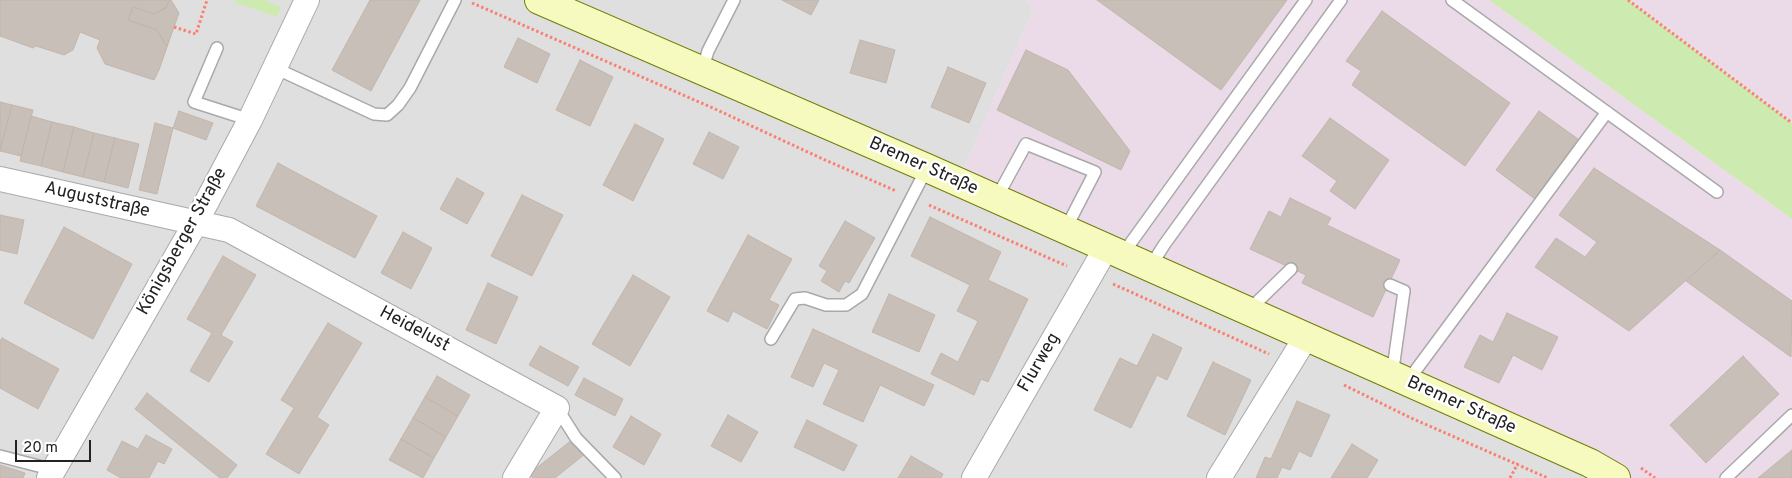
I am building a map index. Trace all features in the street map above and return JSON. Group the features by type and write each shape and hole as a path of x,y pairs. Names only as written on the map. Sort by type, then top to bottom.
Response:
{"street":[{"name":"Königsberger Straße","path":"52,474 194,224 250,120 307,0"},
{"name":"Bremer Straße","path":"539,0 927,168 1590,463 1616,478"},
{"name":"Auguststraße","path":"0,179 194,224"},
{"name":"Heidelust","path":"194,224 229,230 557,408"},
{"name":"Flurweg","path":"974,478 1091,275 1114,252"},
{"path":"1219,478 1306,337"},
{"path":"515,478 557,408"}],"lane":[{"path":"275,68 374,114 387,115 398,105 410,88 455,0"},
{"path":"702,71 708,51 734,0"},
{"path":"1114,252 1306,0"},
{"path":"1150,268 1341,0"},
{"path":"1452,0 1717,192"},
{"path":"216,48 194,102 250,120"},
{"path":"1400,379 1607,112"},
{"path":"996,199 1026,144 1095,172 1065,230"},
{"path":"771,338 795,298 805,298 826,305 846,305 862,294 927,168"},
{"path":"1248,311 1291,269"},
{"path":"1390,285 1404,291 1400,379"},
{"path":"557,408 576,438 615,478"},
{"path":"1726,478 1792,415"},
{"path":"0,456 52,474"}],"path":[{"path":"174,27 196,34 207,0"},
{"path":"1628,0 1792,123"},
{"path":"468,1 715,108 825,160 1290,363"},
{"path":"1341,384 1548,478"}],"shaded area":[{"path":"0,0 1025,0 1033,10 958,182 1616,478 0,478"},
{"path":"1025,0 1489,0 1792,219 1792,478 1616,478 958,182 1033,10"},
{"path":"1628,0 1792,0 1792,123"}],"green space":[{"path":"235,0 264,0 281,7 277,17 234,2"},
{"path":"1489,0 1628,0 1792,123 1792,219"}],"building":[{"path":"0,0 169,0 166,8 153,14 133,7 128,20 157,30 167,47 159,70 154,80 105,64 97,48 100,40 80,32 73,50 64,55 36,46 33,48 0,36"},
{"path":"169,0 171,0 179,13 167,47 157,30 128,20 133,7 153,14 166,8"},
{"path":"370,0 420,0 371,91 332,70"},
{"path":"782,0 819,0 811,15"},
{"path":"1097,0 1287,0 1221,90"},
{"path":"1382,11 1510,103 1465,166 1352,85 1361,71 1346,61"},
{"path":"518,38 550,54 537,83 504,67"},
{"path":"860,40 895,50 886,83 850,73"},
{"path":"1026,50 1068,70 1130,151 1121,170 997,110"},
{"path":"580,60 613,77 590,126 556,110"},
{"path":"948,67 986,83 969,123 931,107"},
{"path":"0,102 12,105 0,151"},
{"path":"12,105 33,110 21,156 0,151"},
{"path":"179,111 213,123 206,140 173,128"},
{"path":"1539,111 1578,139 1535,199 1496,170"},
{"path":"31,116 52,122 41,166 20,161"},
{"path":"1330,118 1389,160 1355,209 1330,191 1337,181 1302,156"},
{"path":"52,122 74,127 63,172 41,166"},
{"path":"155,123 173,128 157,194 139,190"},
{"path":"635,124 664,139 633,201 603,185"},
{"path":"74,127 94,133 83,177 63,172"},
{"path":"709,132 739,147 723,179 693,164"},
{"path":"94,133 115,138 104,182 83,177"},
{"path":"115,138 139,144 128,188 104,182"},
{"path":"278,163 377,216 355,258 256,206"},
{"path":"1594,168 1720,250 1629,331 1535,267 1556,238 1585,257 1597,242 1559,215"},
{"path":"457,178 484,193 467,224 440,209"},
{"path":"522,195 563,215 532,276 491,256"},
{"path":"1290,198 1331,218 1327,225 1400,260 1373,317 1302,283 1306,275 1250,249 1269,211 1281,217"},
{"path":"0,215 24,220 17,254 0,250"},
{"path":"930,217 1001,252 988,280 1028,299 988,382 981,379 974,395 931,374 941,353 958,362 978,321 957,311 970,285 911,256"},
{"path":"845,221 875,238 849,283 845,281 839,292 821,281 827,271 819,266"},
{"path":"64,227 132,264 93,339 24,303"},
{"path":"403,232 432,248 411,289 381,273"},
{"path":"748,235 792,259 769,300 779,305 767,329 733,311 728,322 707,311"},
{"path":"1720,250 1792,301 1791,357 1686,281"},
{"path":"223,256 256,275 221,335 233,342 209,382 190,371 212,333 187,319"},
{"path":"633,275 670,297 630,366 592,344"},
{"path":"488,283 518,297 496,344 466,330"},
{"path":"889,294 935,315 919,352 872,332"},
{"path":"1507,313 1558,337 1542,370 1513,355 1499,383 1464,367 1480,335 1493,342"},
{"path":"328,323 362,343 317,417 329,425 299,474 266,454 294,408 281,400"},
{"path":"813,329 934,385 924,406 880,385 863,422 823,404 839,370 824,363 813,387 791,377"},
{"path":"1153,334 1182,348 1167,380 1157,375 1131,428 1094,410 1120,358 1137,366"},
{"path":"2,338 59,369 38,409 0,388 0,341"},
{"path":"540,346 579,367 568,386 529,365"},
{"path":"1743,356 1779,394 1706,463 1670,425"},
{"path":"1213,362 1251,380 1225,435 1187,416"},
{"path":"437,376 470,395 458,416 425,397"},
{"path":"584,378 623,399 615,416 575,395"},
{"path":"147,393 237,465 227,478 220,478 135,409"},
{"path":"425,397 458,416 446,437 413,418"},
{"path":"1297,401 1330,415 1311,457 1299,451 1290,470 1282,467 1277,478 1256,478 1265,457 1271,459"},
{"path":"728,415 758,432 741,462 711,446"},
{"path":"631,416 661,434 644,465 613,447"},
{"path":"413,418 446,437 434,458 401,439"},
{"path":"807,420 857,445 844,471 794,447"},
{"path":"146,435 172,449 164,464 158,461 149,478 121,478 107,470 122,441 138,449"},
{"path":"401,439 434,458 423,478 389,460"},
{"path":"573,439 585,454 555,478 533,478 529,474"},
{"path":"1352,444 1378,460 1367,478 1331,478"},
{"path":"1792,450 1792,478 1758,478"},
{"path":"911,456 943,474 941,478 898,478"},
{"path":"0,465 25,473 23,478 0,478"}]}
